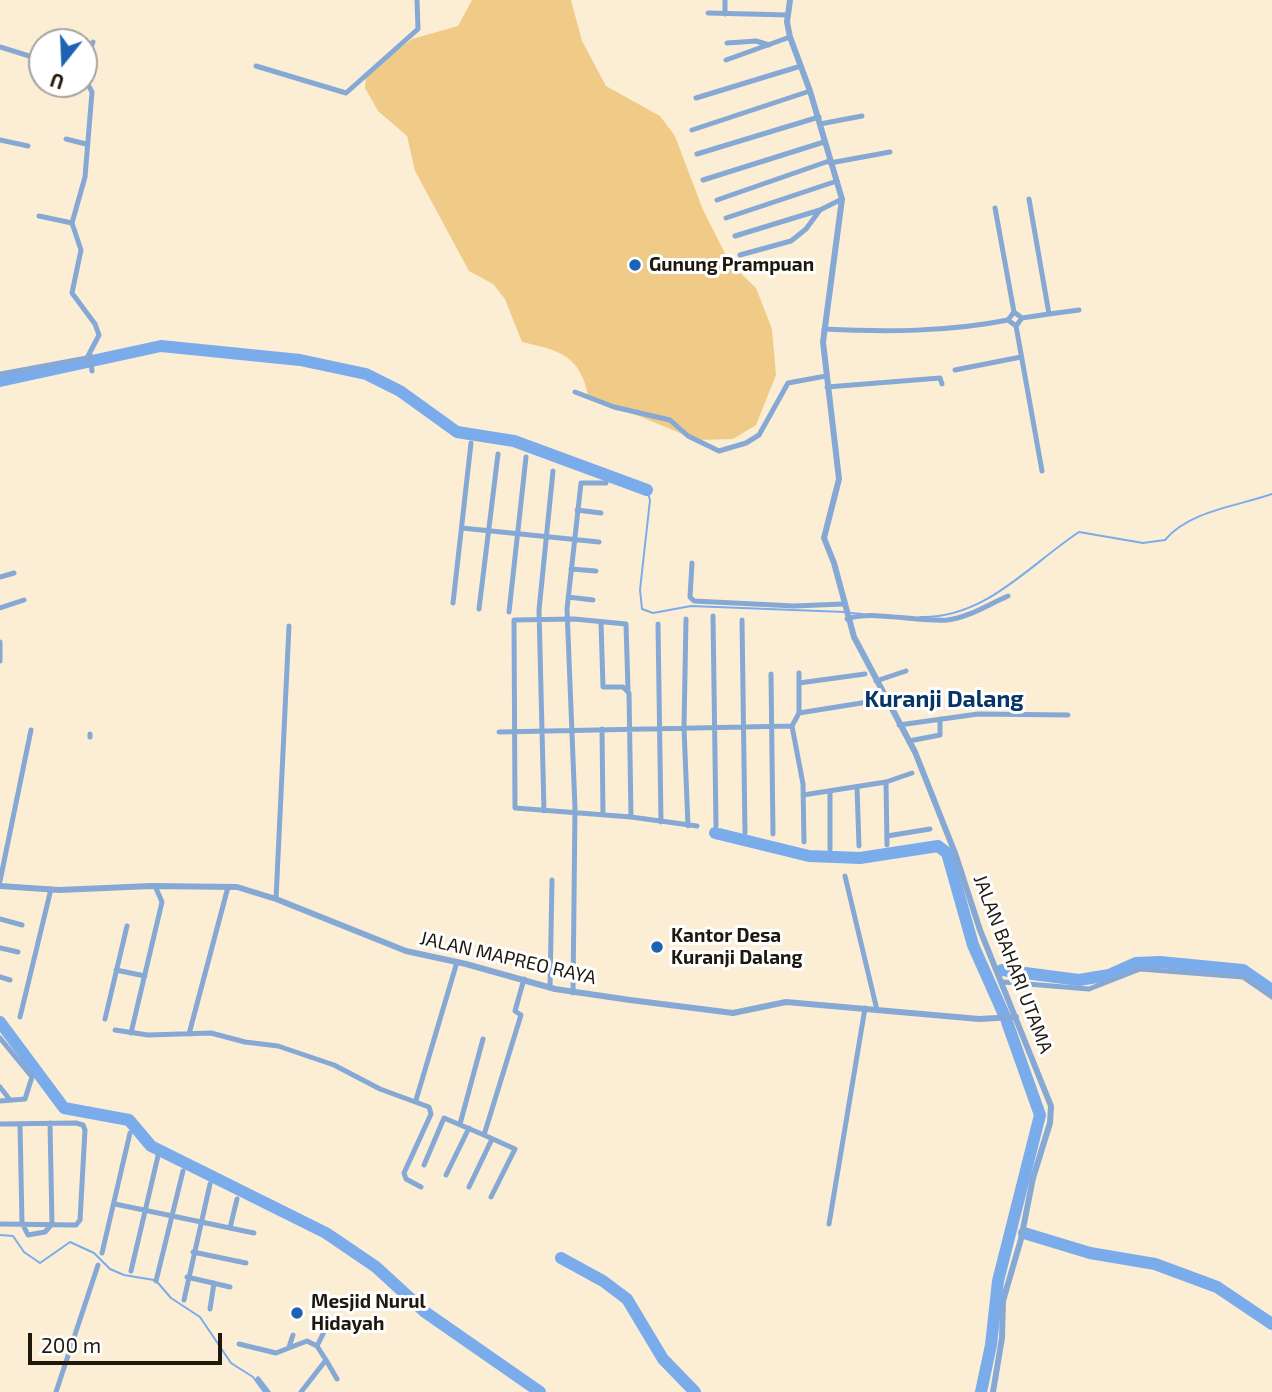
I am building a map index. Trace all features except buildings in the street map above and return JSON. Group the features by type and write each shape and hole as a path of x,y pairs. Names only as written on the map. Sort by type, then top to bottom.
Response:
{"street":[{"path":"256,65 346,93 418,29 417,0"},
{"path":"724,14 725,0"},
{"path":"735,236 820,210 842,199 810,91 790,37 790,0"},
{"path":"708,13 788,15"},
{"path":"726,60 790,37"},
{"path":"727,43 751,41 769,45"},
{"path":"0,47 28,56"},
{"path":"696,98 801,66"},
{"path":"692,130 810,91"},
{"path":"91,98 85,177 72,223 81,250 72,296 99,332 90,357 92,371"},
{"path":"697,155 819,120 862,117"},
{"path":"66,139 86,144"},
{"path":"0,140 28,146"},
{"path":"703,180 824,142"},
{"path":"717,200 829,162 890,152"},
{"path":"726,218 837,181"},
{"name":"JALAN BAHARI UTAMA","path":"842,199 824,328 827,387 839,479 823,534 834,563 845,612 876,681 909,741 951,842 980,930 1046,1086 1051,1110 1004,1293 1001,1346 993,1392"},
{"path":"1029,199 1049,314"},
{"path":"995,208 1014,312 1022,318"},
{"path":"740,255 791,241 806,229 820,210"},
{"path":"39,216 72,223"},
{"path":"1016,326 1022,318 1079,310"},
{"path":"824,328 879,332 983,325 1008,320 1014,312"},
{"path":"1008,320 1016,326 1042,471"},
{"path":"0,374 40,369 90,357"},
{"path":"955,370 1021,357"},
{"path":"575,392 614,407 670,420 688,436 719,451 746,443 759,435 788,383 826,376"},
{"path":"827,387 940,378 942,384"},
{"path":"453,603 471,443"},
{"path":"480,609 498,454"},
{"path":"509,612 526,457"},
{"path":"544,811 540,619 553,471"},
{"path":"573,993 575,813 568,597 581,483 606,483"},
{"path":"577,510 601,513"},
{"path":"462,528 599,542"},
{"path":"692,563 690,597 694,601 804,606 860,616 912,620 954,619 1008,596"},
{"path":"571,569 596,571"},
{"path":"0,577 14,573"},
{"path":"568,597 593,600"},
{"path":"0,608 24,600"},
{"path":"713,616 716,826"},
{"path":"631,817 626,624 570,619 513,621 515,808 631,817 697,826"},
{"path":"685,619 684,728 688,826"},
{"path":"742,620 745,832"},
{"path":"601,623 603,687 628,690"},
{"path":"658,624 661,822"},
{"path":"276,898 289,626"},
{"path":"0,642 0,661"},
{"path":"876,681 906,671"},
{"path":"799,673 799,713 792,726 803,795 804,842"},
{"path":"771,674 773,834"},
{"path":"799,683 865,674"},
{"path":"799,713 874,701"},
{"path":"899,725 978,714 1068,715"},
{"path":"909,741 940,735 940,719"},
{"path":"499,732 792,726"},
{"path":"0,884 31,730"},
{"path":"602,730 603,815"},
{"path":"803,795 886,782 912,773"},
{"path":"886,782 887,845"},
{"path":"857,787 859,846"},
{"path":"830,792 830,849"},
{"path":"887,836 930,829"},
{"path":"845,876 877,1010"},
{"path":"550,988 552,880"},
{"name":"JALAN MAPREO RAYA","path":"0,884 51,889 229,887 276,898 395,947 573,993 733,1013 786,1002 979,1020 1016,1017"},
{"path":"131,1032 162,902 155,886"},
{"path":"189,1034 229,887"},
{"path":"20,1017 51,889"},
{"path":"0,919 22,925"},
{"path":"105,1019 127,926"},
{"path":"0,948 18,952"},
{"path":"416,1100 457,962"},
{"path":"1003,982 1089,989 1140,969 1244,976 1272,997"},
{"path":"116,970 145,976"},
{"path":"0,977 10,980"},
{"path":"484,1135 521,1015 516,1011 524,979"},
{"path":"829,1223 865,1008"},
{"path":"116,1030 211,1033 292,1050 345,1069 386,1092 416,1100 429,1107 431,1114 404,1173 406,1179 422,1187"},
{"path":"0,1038 32,1077 25,1098 0,1101"},
{"path":"460,1124 482,1039"},
{"path":"0,1087 10,1100"},
{"path":"424,1165 444,1118 514,1149 491,1197"},
{"path":"20,1124 22,1223 28,1235 45,1232 52,1224 50,1123"},
{"path":"0,1124 76,1123 83,1125 85,1130 80,1220 76,1225 0,1224"},
{"path":"446,1175 469,1128"},
{"path":"102,1253 130,1133"},
{"path":"469,1187 492,1139"},
{"path":"131,1271 158,1156"},
{"path":"156,1281 183,1171"},
{"path":"184,1300 187,1277 210,1184"},
{"path":"230,1228 237,1199"},
{"path":"115,1204 254,1233"},
{"path":"193,1252 246,1263"},
{"path":"56,1392 98,1265"},
{"path":"187,1277 230,1287"},
{"path":"210,1309 214,1283"},
{"path":"317,1346 328,1324"},
{"path":"289,1348 293,1335"},
{"path":"239,1344 267,1352 307,1341 317,1346 337,1380"},
{"path":"301,1392 325,1361"},
{"path":"258,1379 268,1392"}],"shaded area":[{"path":"472,0 571,0 582,41 606,86 660,116 675,136 703,210 730,263 756,288 772,329 776,375 756,425 733,439 697,440 588,395 573,363 557,352 522,342 505,299 493,284 469,271 415,171 407,136 378,111 365,88 366,74 412,39 458,26"}],"waterway":[{"path":"0,381 161,346 300,360 366,374 400,391 457,432 514,441 647,490"},
{"path":"647,490 650,500 640,590 642,609 653,613 691,606 845,612"},
{"path":"920,617 943,615 986,600 1079,532 1143,543 1165,540 1175,530 1200,516 1272,494"},
{"path":"851,613 862,614"},
{"path":"715,833 809,856 860,858 938,846 947,853 973,945 1005,1017"},
{"path":"1002,970 1079,980 1109,975 1136,963 1160,962 1243,970 1272,990"},
{"path":"0,1022 64,1108 129,1120 151,1146 326,1233 376,1267 425,1312 540,1392"},
{"path":"981,1392 991,1345 998,1281 1040,1115 1007,1022"},
{"path":"1024,1233 1090,1253 1155,1264 1217,1287 1272,1324"},
{"path":"0,1235 13,1236 24,1252 40,1263 70,1242 94,1253 110,1269 124,1275 154,1280"},
{"path":"561,1258 603,1281 627,1299 663,1359 695,1392"},
{"path":"158,1283 171,1298 200,1317 231,1363 253,1377 264,1392"}],"place":[{"name":"Gunung Prampuan","path":"635,265"},
{"name":"Kantor Desa Kuranji Dalang","path":"657,947"},
{"name":"Mesjid Nurul Hidayah","path":"297,1313"}],"district":[{"name":"Kuranji Dalang","path":"944,699"}]}
